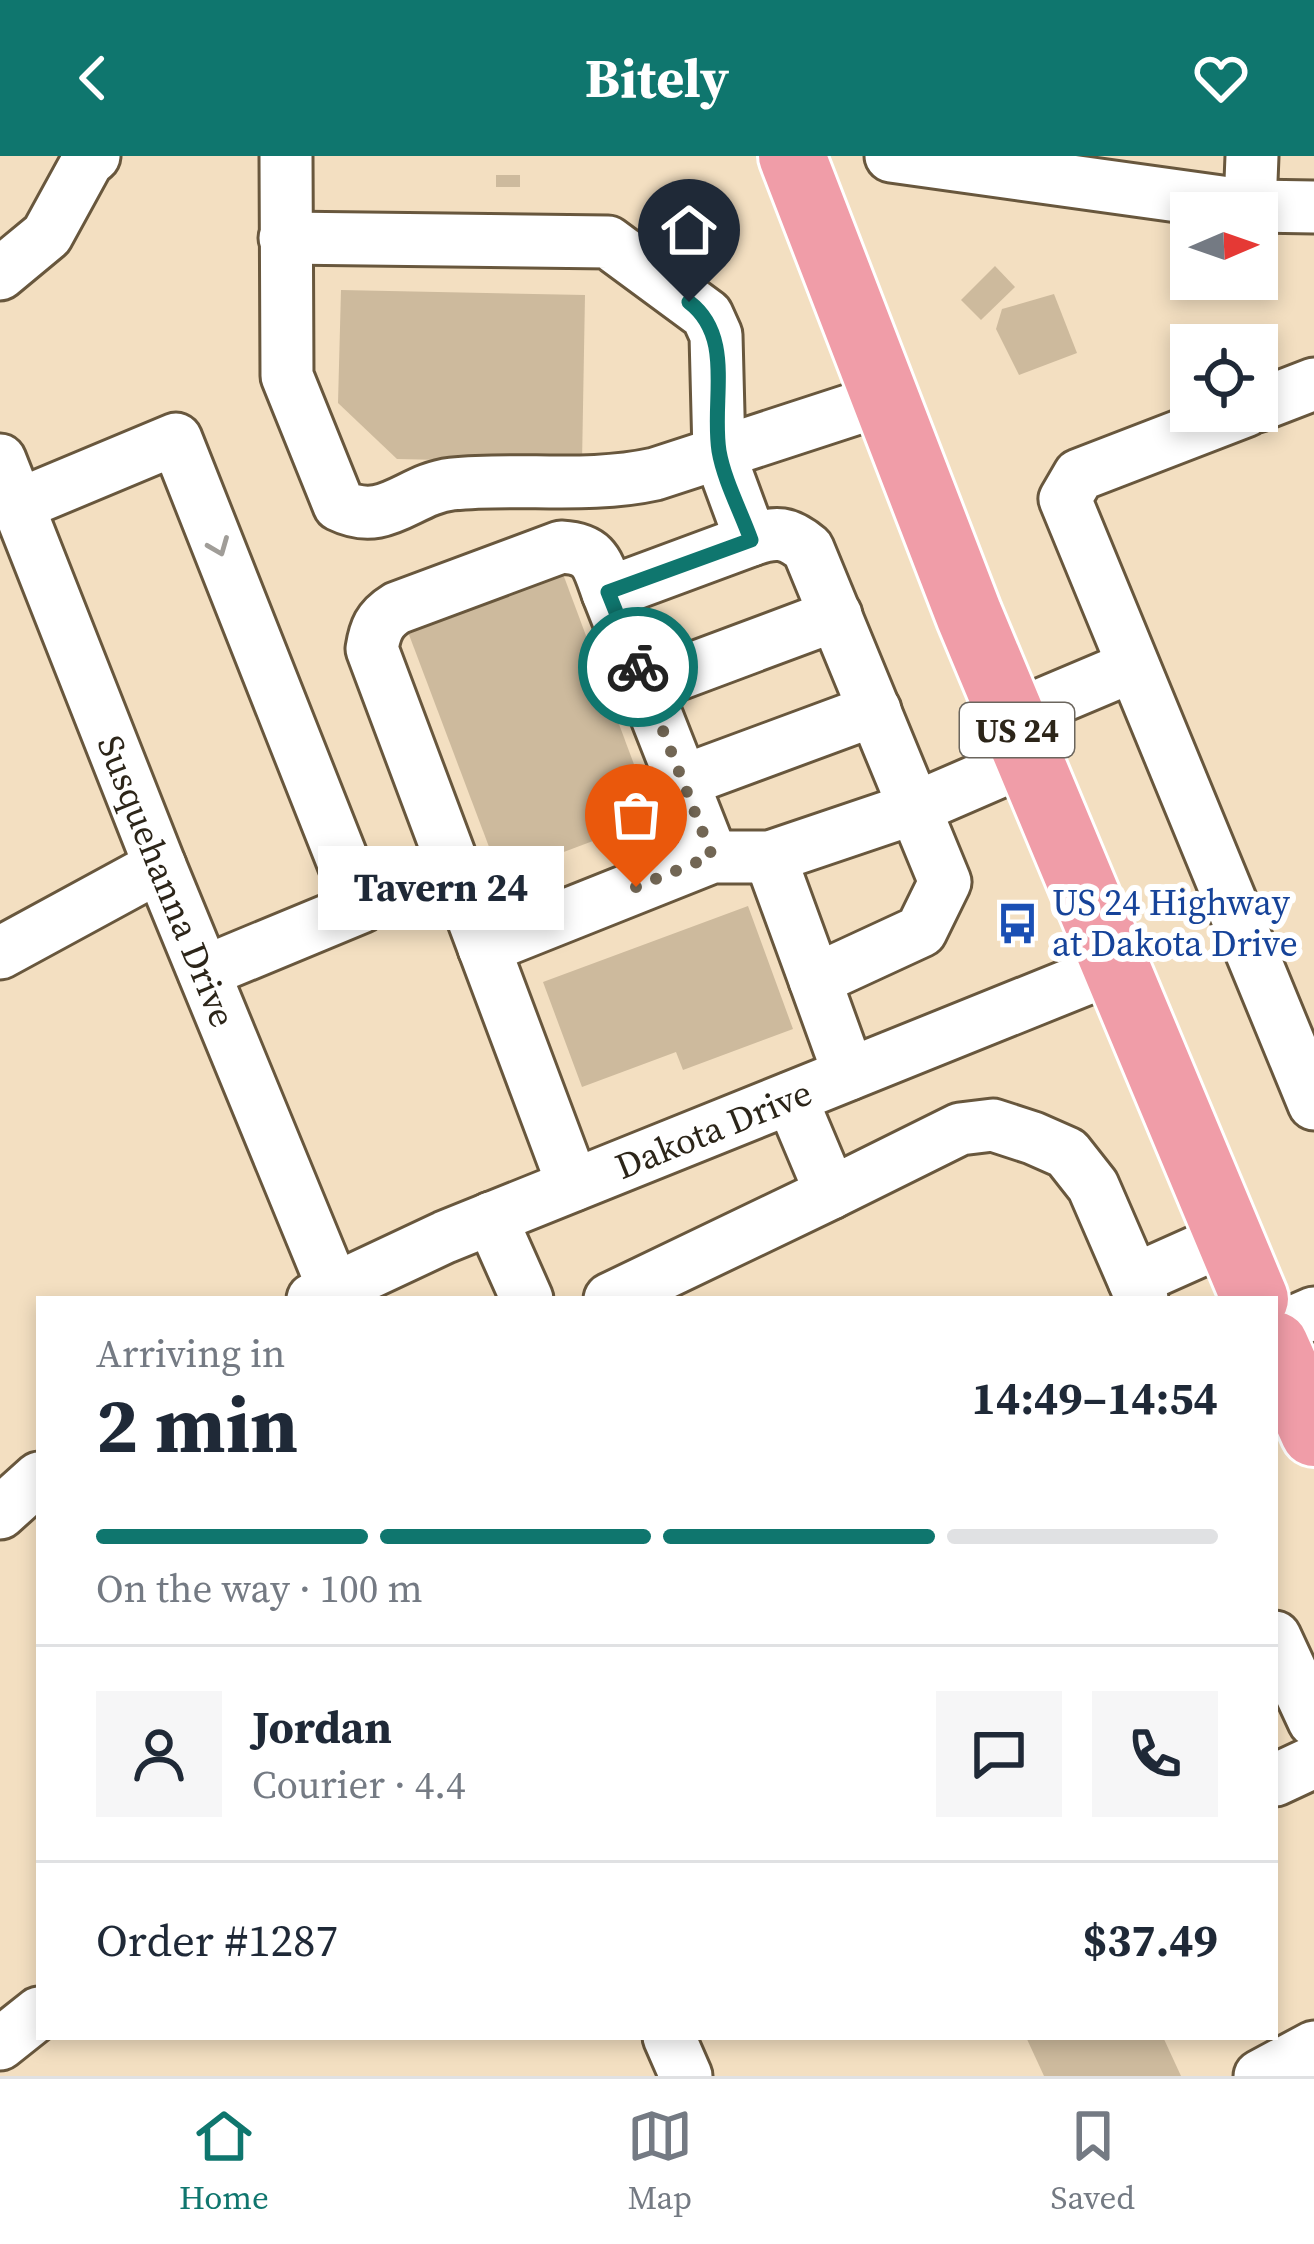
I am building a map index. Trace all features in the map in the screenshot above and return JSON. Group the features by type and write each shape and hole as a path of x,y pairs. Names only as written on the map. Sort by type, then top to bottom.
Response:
{"highway":[{"name":"US 24","path":"792,156 1020,738 1254,1296"}],"street":[{"path":"0,274 47,235 86,162 94,156"},
{"path":"286,156 287,376 339,505 358,514 379,513 448,484 616,483 885,399"},
{"path":"891,156 1071,168 1184,192"},
{"path":"1251,192 1252,156"},
{"path":"1278,206 1314,207"},
{"path":"285,238 608,242 707,315 716,335 719,453 751,540"},
{"path":"1278,398 1314,385"},
{"path":"1191,432 1079,475 1065,499 1314,1104"},
{"path":"9,482 176,439 361,907 204,972"},
{"name":"Susquehanna Drive","path":"9,482 328,1295"},
{"path":"608,592 775,532 785,533 808,549 945,882 921,931 814,980"},
{"path":"573,1185 372,650 375,629 397,608 561,547 581,548 592,555 712,856"},
{"path":"646,686 836,615"},
{"path":"484,948 712,856 770,857 915,808 1133,666"},
{"path":"683,782 875,710"},
{"path":"770,857 849,1074"},
{"path":"0,953 160,866"},
{"name":"Dakota Drive","path":"328,1295 490,1218 1115,967"},
{"path":"790,1098 831,1193"},
{"path":"616,1296 960,1129 993,1125 1067,1154 1093,1186 1138,1290 1228,1238"},
{"path":"490,1218 526,1296"},
{"path":"1294,1374 1314,1313"},
{"path":"0,1514 36,1481"},
{"path":"1278,1646 1298,1716"},
{"path":"1278,1779 1314,1762"},
{"path":"0,2044 36,2015"},
{"path":"670,2040 686,2076"},
{"path":"1240,2040 1258,2076 1314,2047"}],"building":[{"path":"496,175 520,175 520,187 496,187"},
{"path":"995,266 1015,287 981,320 961,300"},
{"path":"341,290 585,295 582,463 397,459 338,403"},
{"path":"1054,294 1077,353 1019,375 996,329 1002,309"},
{"path":"563,574 654,818 500,876 408,632"},
{"path":"748,906 793,1029 683,1070 676,1052 582,1087 543,982"},
{"path":"1027,2040 1164,2040 1181,2076 1044,2076"}],"way so far":[{"path":"636,887 712,856 638,667"}],"place":[{"name":"Tavern 24","path":"636,887"},
{"name":"US 24 Highway at Dakota Drive","path":"1018,923"}],"route":[{"path":"638,667 608,592 751,540 719,453 716,335 707,315 689,302"}]}
